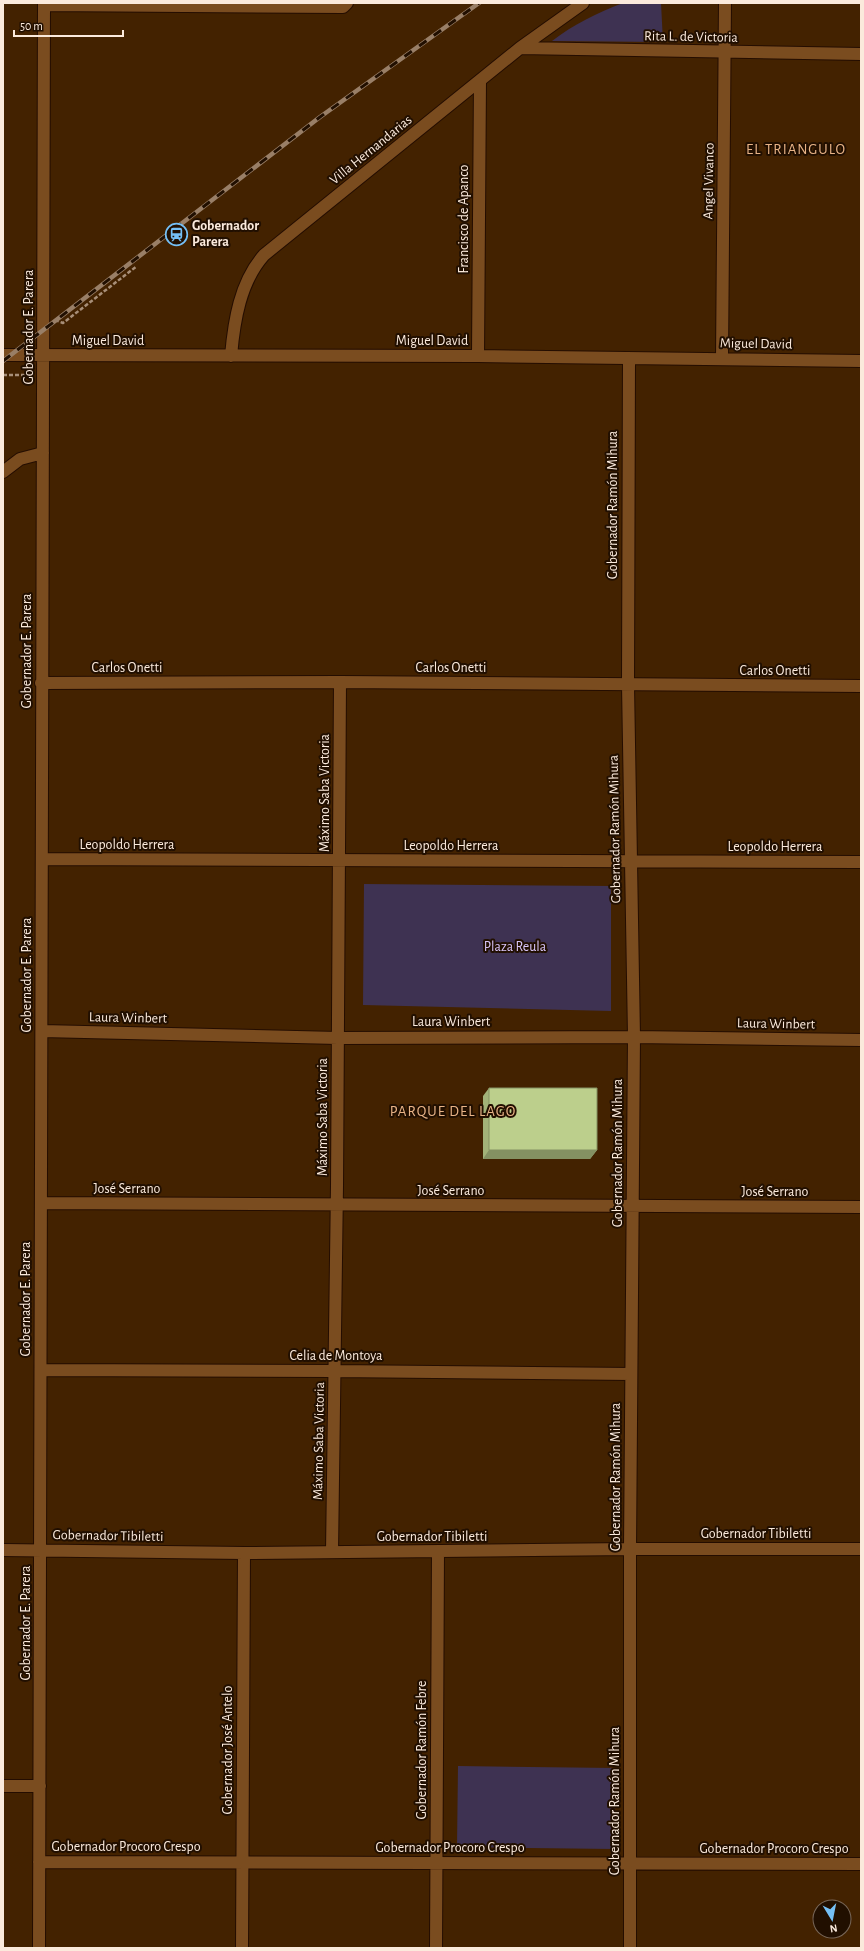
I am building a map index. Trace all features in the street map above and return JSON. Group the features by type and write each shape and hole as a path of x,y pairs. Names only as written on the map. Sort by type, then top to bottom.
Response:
{"street":[{"path":"44,4 343,7 348,3"},
{"name":"Villa Hernandarias","path":"230,356 234,323 248,278 259,261 520,48 582,3"},
{"name":"Angel Vivanco","path":"722,358 726,52 725,3"},
{"name":"Gobernador E. Parera","path":"39,1948 44,4"},
{"name":"Rita L. de Victoria","path":"520,48 861,54"},
{"name":"Francisco de Apanco","path":"478,356 480,81"},
{"name":"Miguel David","path":"3,355 478,356 861,361"},
{"name":"Gobernador Ramón Mihura","path":"629,358 628,685 634,1037 630,1549 630,1948"},
{"path":"3,472 20,459 43,453"},
{"name":"Carlos Onetti","path":"42,683 340,682 861,686"},
{"name":"Máximo Saba Victoria","path":"332,1552 337,1206 340,682"},
{"name":"Leopoldo Herrera","path":"42,859 861,862"},
{"name":"Laura Winbert","path":"42,1031 338,1038 634,1037 861,1040"},
{"name":"José Serrano","path":"41,1203 337,1206 861,1207"},
{"name":"Celia de Montoya","path":"41,1370 631,1374"},
{"name":"Gobernador Tibiletti","path":"3,1550 244,1553 630,1549 861,1549"},
{"name":"Gobernador Ramón Febre","path":"436,1948 438,1552"},
{"name":"Gobernador José Antelo","path":"242,1948 244,1553"},
{"path":"3,1786 40,1786"},
{"name":"Gobernador Procoro Crespo","path":"39,1862 861,1864"}],"path":[{"path":"44,320 56,320 63,323 137,266"}],"green space":[{"path":"623,3 661,3 663,42 552,41 586,19"},
{"name":"Plaza Reula","path":"364,884 611,886 611,1011 363,1005"},
{"path":"458,1766 615,1768 614,1849 457,1847"}],"building":[{"path":"489,1088 597,1088 597,1150 489,1150"}],"railway":[{"path":"3,361 320,117 479,3"}],"place":[{"name":"Gobernador Parera","path":"177,234"}],"district":[{"name":"EL TRIANGULO","path":"796,149"},
{"name":"PARQUE DEL LAGO","path":"453,1111"}]}
